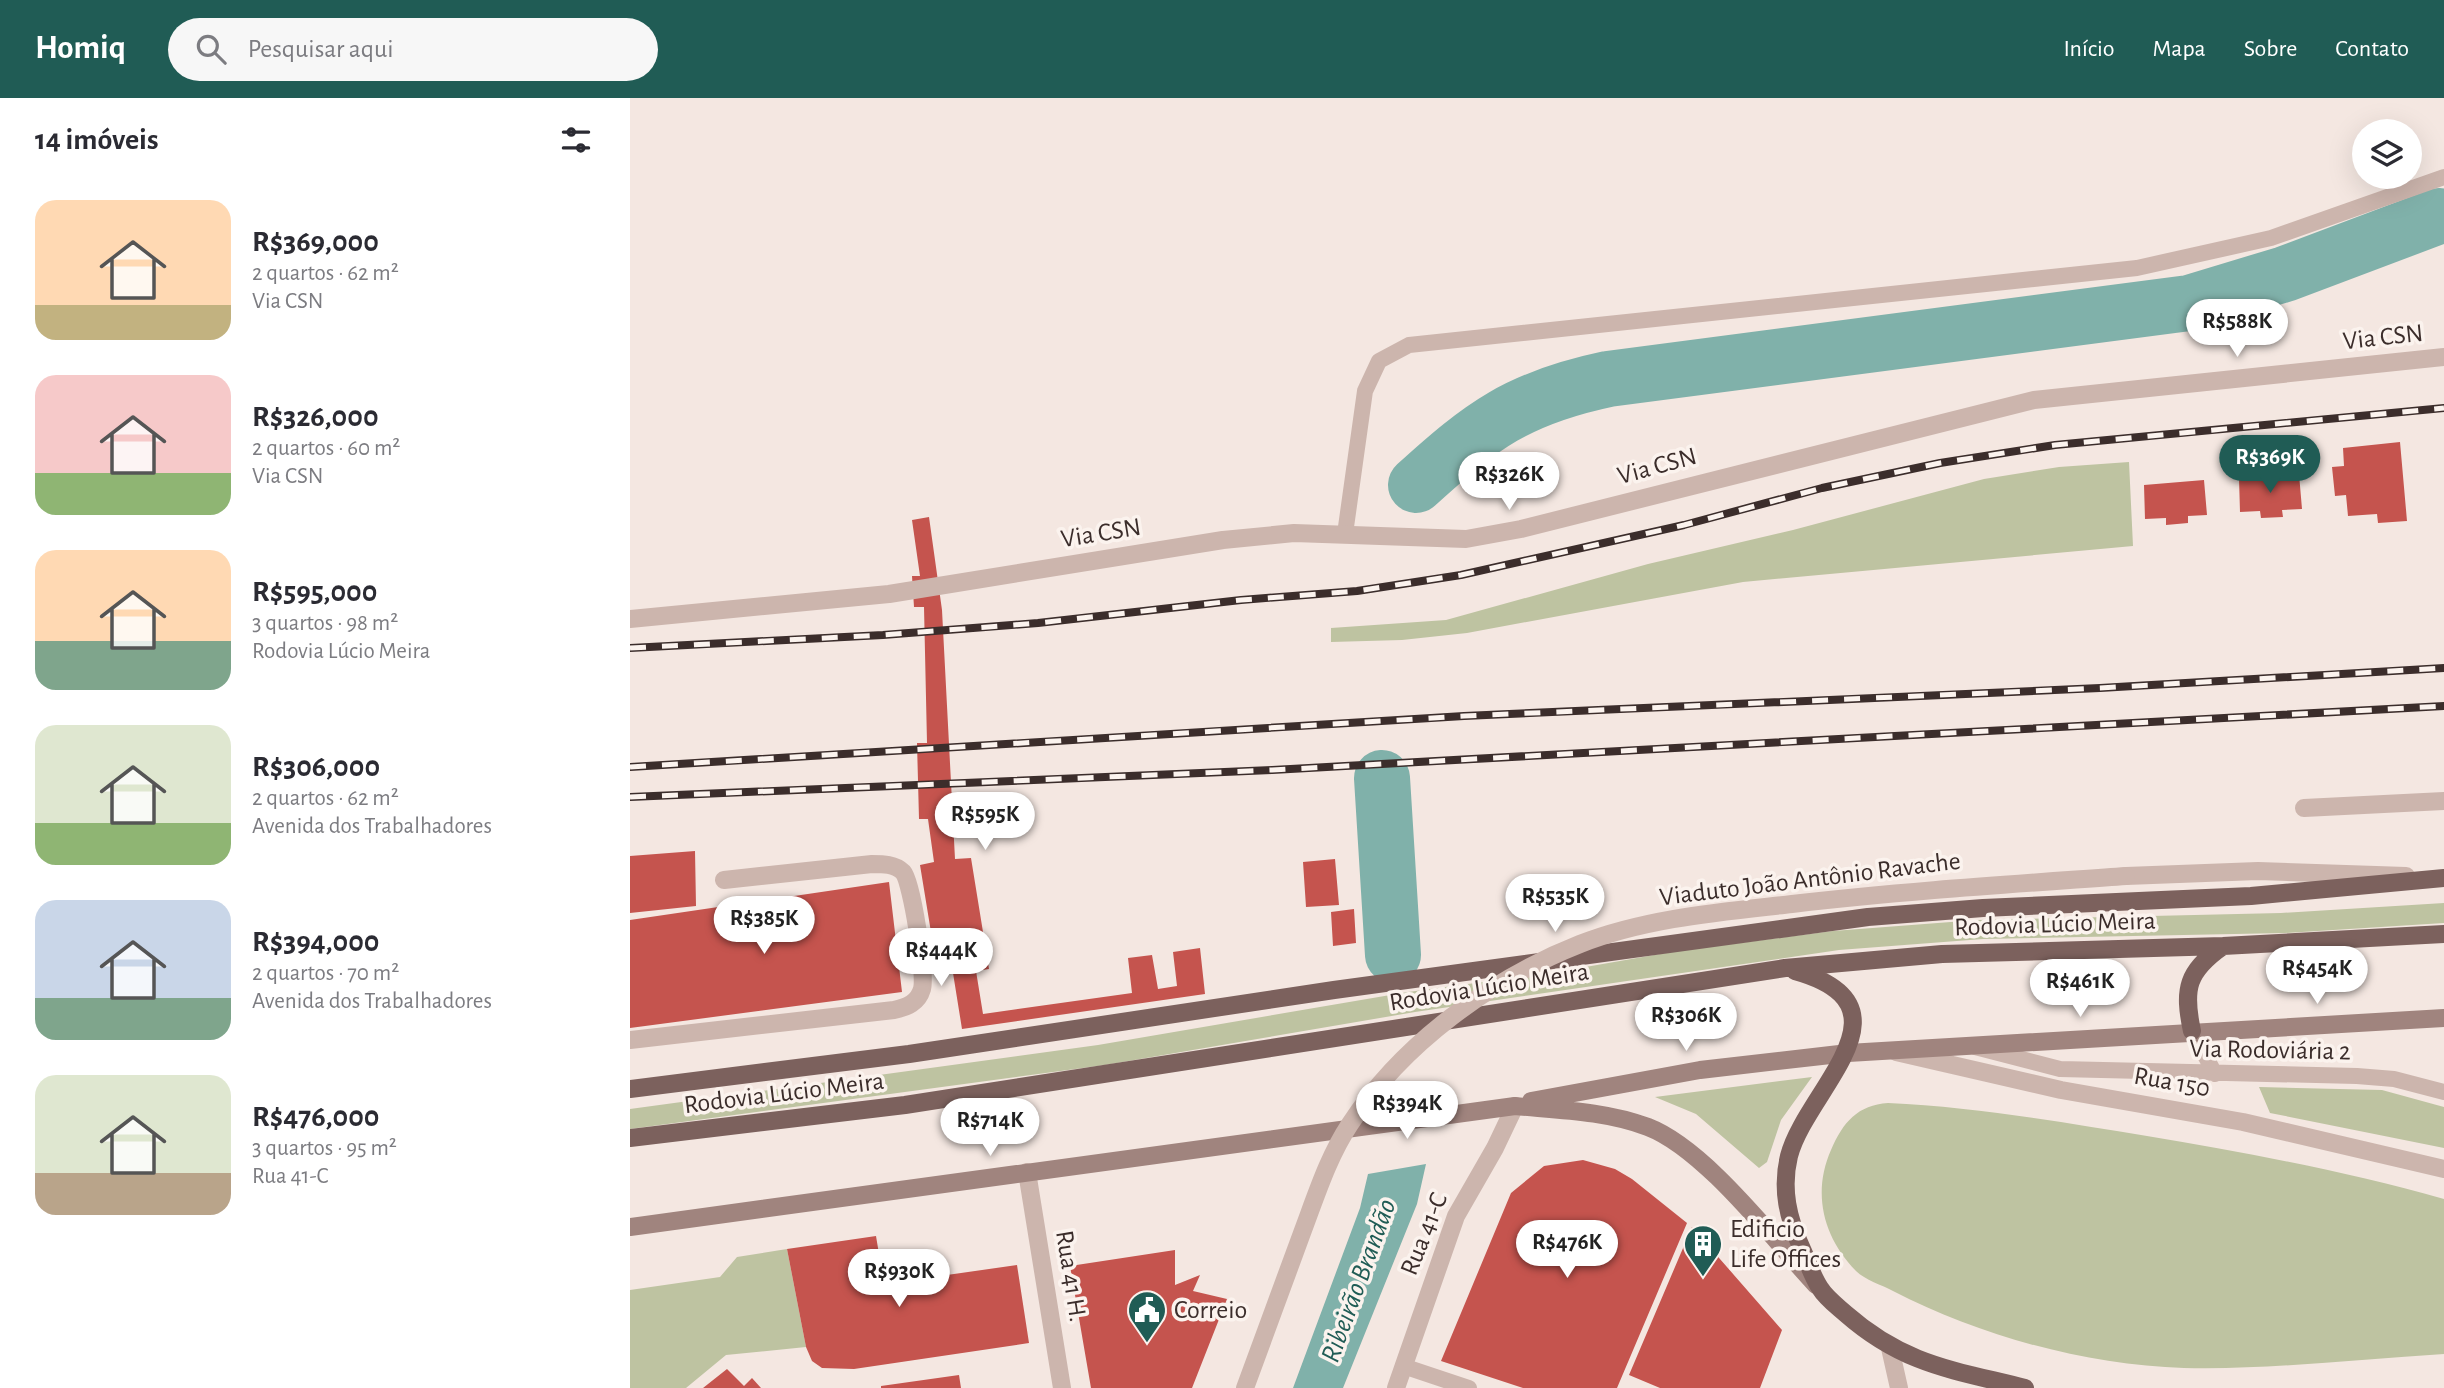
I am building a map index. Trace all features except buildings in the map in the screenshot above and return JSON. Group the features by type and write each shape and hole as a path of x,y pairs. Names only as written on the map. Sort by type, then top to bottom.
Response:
{"main road":[{"name":"Rodovia Lúcio Meira","path":"630,1088 909,1054 1334,990 1868,918 1983,908 2251,896 2444,877"},
{"name":"Rodovia Lúcio Meira","path":"630,1139 905,1105 1785,968 1942,954 2223,946 2444,934"},
{"path":"2192,1031 2187,999 2192,976 2198,966 2223,946"},
{"path":"1785,968 1817,977 1843,995 1851,1017 1848,1053 1802,1125 1789,1156 1786,1176 1786,1195 1793,1230 1821,1290"},
{"path":"630,1227 1452,1116 1713,1068 1848,1053 2444,1018"},
{"path":"1523,1104 1607,1116 1643,1125 1667,1136 1700,1160 1821,1290 1865,1331 1890,1348 1924,1362 2025,1388"}],"street":[{"name":"Via CSN","path":"630,619 889,594 1223,540 1294,533 1465,539 1521,529 2034,400 2444,357"},
{"path":"2304,808 2444,800"},
{"path":"630,1040 894,1010 913,1004 918,998 923,981 910,889 903,873 894,866 872,864 724,880"},
{"name":"Viaduto João Antônio Ravache","path":"1245,1388 1325,1172 1349,1125 1380,1084 1440,1027 1505,980 1581,943 1631,928 1681,918 1909,892 2126,876 2258,871 2444,877"},
{"name":"Rua 150","path":"1891,1051 2061,1090 2243,1122 2444,1169"},
{"name":"Rua 41-C","path":"1396,1388 1456,1216 1523,1104"},
{"name":"Rua 41 H.","path":"1027,1172 1062,1388"},
{"path":"1890,1348 1899,1388"}],"lane":[{"path":"1345,534 1365,391 1379,361 1409,345 2137,268 2270,238 2444,177"},
{"path":"2192,1031 2215,1074"},
{"name":"Via Rodoviária 2","path":"1970,1045 2060,1069 2378,1077 2444,1092"},
{"path":"1404,1366 1469,1388"}],"green space":[{"path":"2129,462 2133,546 1743,582 1467,633 1402,640 1331,642 1331,628 1446,620 1648,564 1793,530 1984,479 2059,467"},
{"path":"2444,903 2444,923 2285,933 1983,939 1839,950 1415,1012 1105,1065 630,1129 630,1109 1098,1045 1408,992 1557,972 1677,951 1833,931 1977,920 2281,913"},
{"path":"1812,1077 1781,1120 1767,1162 1759,1168 1696,1114 1655,1097"},
{"path":"2259,1087 2382,1090 2444,1107 2444,1148 2270,1113"},
{"path":"1888,1103 2018,1116 2184,1142 2333,1171 2444,1199 2444,1354 2249,1367 2147,1366 2034,1345 1961,1322 1926,1307 1856,1271 1836,1244 1824,1214 1822,1182 1825,1166 1841,1131 1860,1111"},
{"path":"787,1249 806,1347 726,1355 686,1388 630,1388 630,1290 720,1277 737,1257"}],"water":[{"path":"1426,1164 1417,1204 1343,1388 1293,1388 1360,1208 1368,1174"}],"waterway":[{"path":"1416,485 1461,446 1503,417 1549,395 1577,387 1608,379 2189,303 2285,274 2439,216"},
{"name":"Ribeirão Brandão","path":"1382,778 1393,955"}],"railway":[{"path":"630,648 883,635 1038,623 1241,600 1357,591 1461,575 1684,525 1822,488 1940,463 2055,445 2444,408"},
{"path":"630,767 1464,716 2100,688 2444,668"},
{"path":"630,797 1272,770 2444,706"}],"place":[{"name":"Edificio Life Offices","path":"1703,1278"},
{"name":"Correio","path":"1147,1344"}]}
